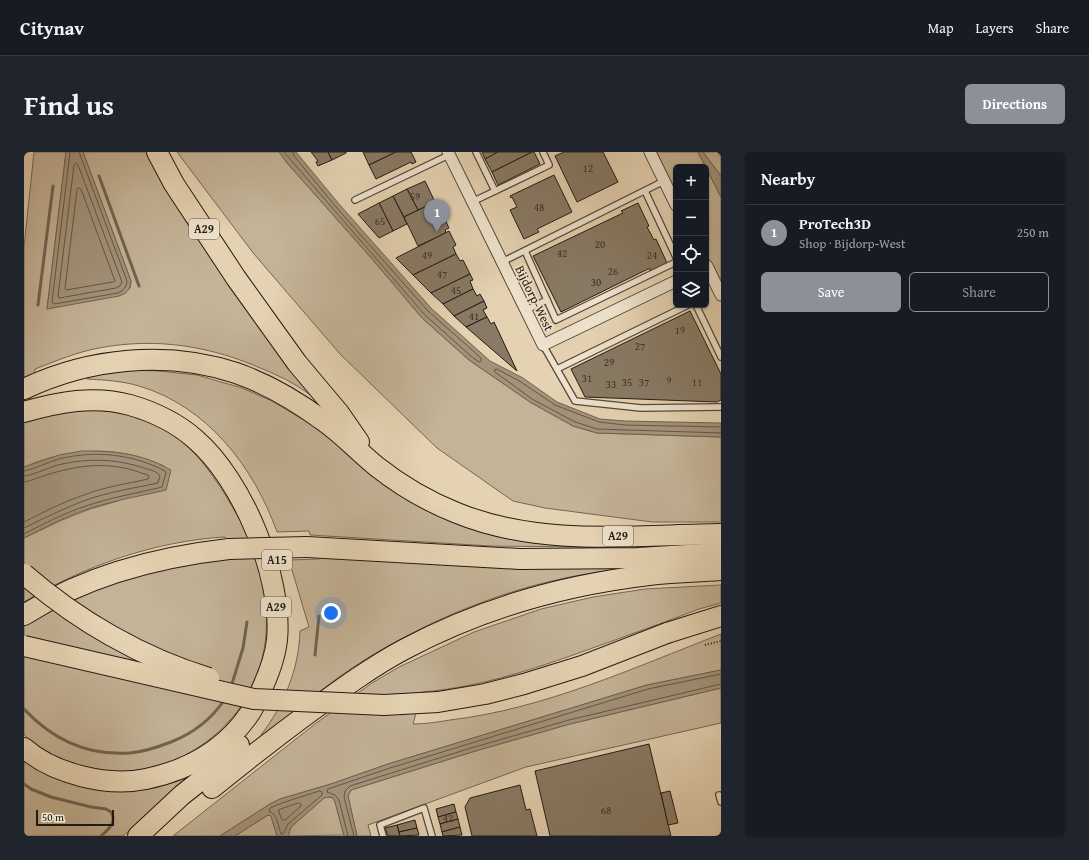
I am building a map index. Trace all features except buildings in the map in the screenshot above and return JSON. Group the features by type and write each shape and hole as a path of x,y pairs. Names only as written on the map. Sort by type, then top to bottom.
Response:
{"highway":[{"name":"A29","path":"157,152 174,184 236,278 297,363 339,413 375,466"},
{"name":"A29","path":"27,399 75,370 99,364 121,361 162,360 189,362 223,369 252,379 292,400 326,423 375,466 410,489 442,506 481,522 513,529 554,535 721,534"},
{"name":"A15","path":"27,399 55,392 76,389 116,390 134,394 152,401 197,426 217,443 251,492 265,522 275,549 287,604 289,628 286,654 279,682 262,716 234,750 215,769 182,795 138,836"},
{"name":"A29","path":"24,748 56,768 92,780 133,782 161,776 186,767 212,753 232,735 250,712 270,672 275,651 277,628 276,604 271,579 255,530 243,504 227,476 212,456 196,440 175,424 160,416 131,405 97,400 55,404 27,399"},
{"name":"A29","path":"24,615 66,593 128,569 177,556 229,549 307,547 520,559 638,558 721,553"},
{"path":"145,836 195,802 253,755 347,685 404,649 433,635 476,617 516,603 566,589 650,575 721,570"},
{"path":"24,574 39,587 98,627 130,645 164,661 199,675 235,686 267,694 311,702"},
{"path":"24,646 254,700 384,705 438,702 485,694 524,684 582,666 667,633 721,616"}],"street":[{"path":"650,152 674,200"},
{"name":"Bijdorp-West","path":"448,154 543,345 673,282"},
{"path":"709,272 721,295"}],"lane":[{"path":"476,152 495,191"},
{"path":"472,202 550,165 543,152"},
{"path":"355,200 448,154"},
{"path":"502,262 664,181"},
{"path":"645,191 673,251"},
{"path":"525,251 556,320 673,263"},
{"path":"526,310 547,300"},
{"path":"557,369 682,308"},
{"path":"697,308 721,356"},
{"path":"543,345 575,401 641,408 721,407"},
{"path":"719,795 721,802"},
{"path":"383,836 380,824 424,808 432,836"}],"path":[{"path":"705,645 721,641"}],"shaded area":[{"path":"34,152 66,152 47,309 130,288 131,281 83,152 147,152 163,178 317,400 286,379 265,370 224,355 184,346 142,343 99,348 75,354 35,369 27,422 63,413 99,410 129,415 161,427 182,442 201,460 238,516 251,543 264,589 266,605 266,632 262,657 255,680 244,702 229,721 211,738 190,752 166,764 154,768 129,772 116,772 77,766 55,757 24,735 24,618 60,605 95,589 229,549 225,537 199,539 146,550 71,577 24,602 24,538 62,520 90,509 118,501 164,466 129,454 94,451 59,455 24,467 24,247"},
{"path":"177,152 279,152 422,318 469,360 530,402 573,426 597,433 721,437 721,522 652,522 545,508 513,501 437,448 340,354 254,254"},
{"path":"655,152 698,152 704,164 673,164 673,189"},
{"path":"703,152 717,152 721,157 721,176"},
{"path":"709,174 721,197 721,287 709,262"},
{"path":"131,370 197,375 242,388 272,401 312,425 380,478 434,511 679,545 584,547 491,546 310,535 309,531 277,532 255,485 241,463 225,442 206,424 186,408 164,395 133,384 87,379 87,376"},
{"path":"319,556 614,566 614,570 581,575 517,590 454,613 424,627 395,642 352,668 262,738 261,735 277,711 289,686 297,659 300,631 309,627 289,560 319,559"},
{"path":"721,585 721,603 699,609 535,668 468,686 422,692 413,724 485,715 520,707 588,686 721,634 721,670 647,685 388,764 331,784 280,799 220,836 173,836 315,724 372,683 399,667 474,632 541,609 593,597 645,589"},
{"path":"721,688 721,723 526,767 368,825 371,836 357,836 348,796 351,790 472,752 570,724"},
{"path":"221,754 123,836 24,836 24,756 76,784 94,789 109,790"},
{"path":"327,797 333,798 335,802 344,835 288,836 291,827"},
{"path":"268,815 271,816 277,836 235,836"}],"water":[{"path":"66,152 83,152 131,281 128,291 119,296 47,309"},
{"path":"279,152 296,152 339,204 431,308 490,361 523,378 557,402 600,419 721,423 721,437 597,433 573,426 530,402 469,360 422,318"},
{"path":"698,152 703,152 721,176 721,197 709,174 709,164 704,164"},
{"path":"82,451 128,454 160,464 171,470 166,490 82,511 24,538 24,467 59,455"},
{"path":"721,670 721,688 570,724 472,752 351,790 348,796 357,836 344,836 335,802 331,797 324,798 291,827 288,836 277,836 271,816 268,815 235,836 220,836 280,799 331,784 388,764 647,685"}],"waterway":[{"path":"99,176 139,286"},
{"path":"38,305 53,186"},
{"path":"315,655 319,616"},
{"path":"231,687 243,648 247,622"},
{"path":"24,709 46,729 71,743 99,752 130,753 140,752 171,742 195,730 220,707 225,699"},
{"path":"24,784 31,789 51,797 91,807 106,809 111,812 113,822 101,836"}],"place":[{"name":"ProTech3D","path":"437,232"}]}
